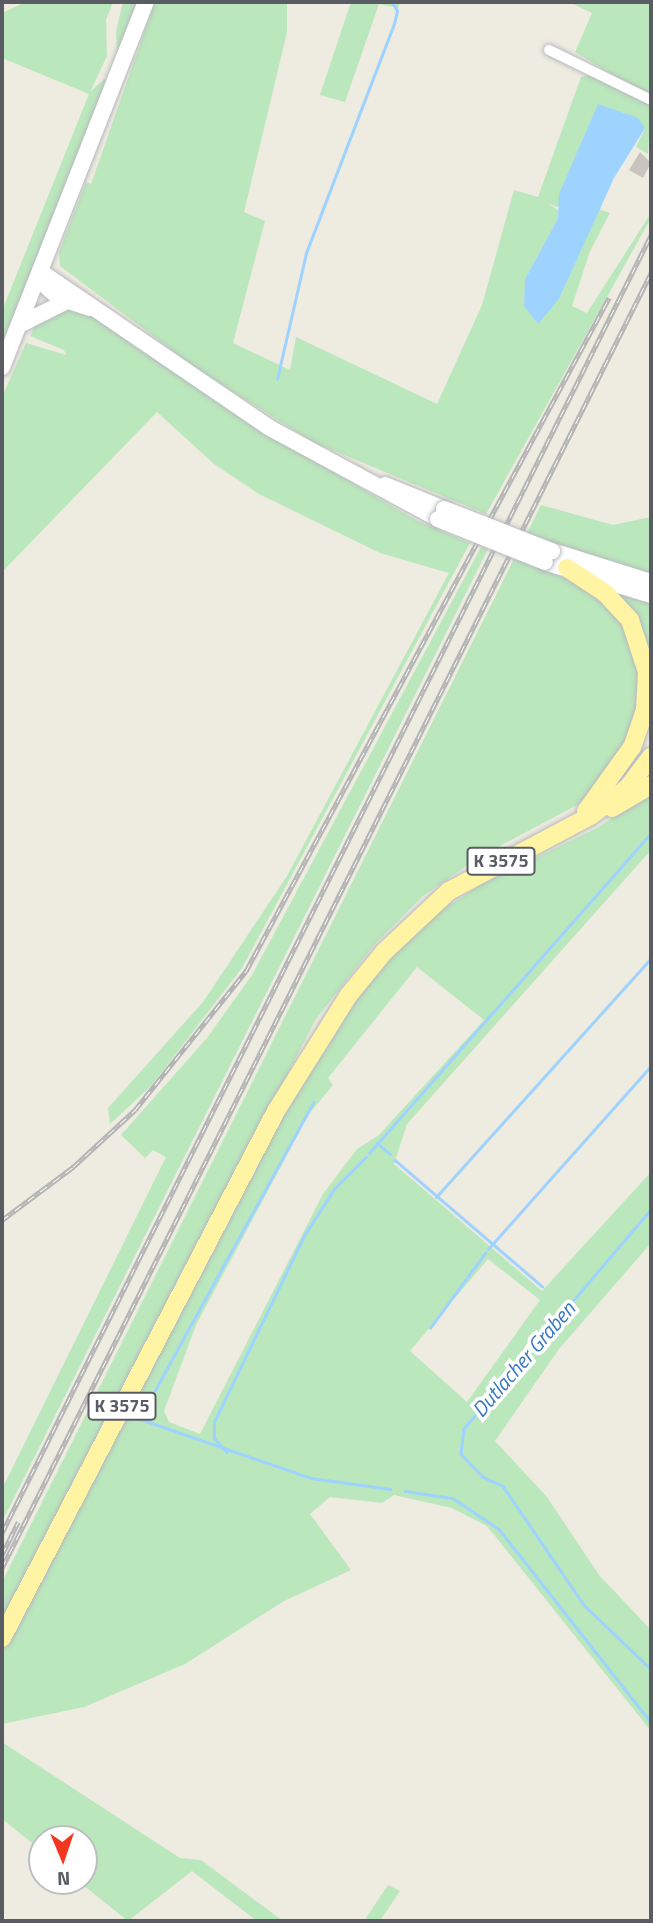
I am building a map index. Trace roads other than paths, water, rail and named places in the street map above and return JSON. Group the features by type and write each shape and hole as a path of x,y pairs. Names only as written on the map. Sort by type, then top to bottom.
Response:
{"main road":[{"path":"2,367 146,2"},
{"path":"39,275 67,301 99,312"},
{"path":"39,275 99,312 211,391 342,469 441,514 548,557 605,593 630,620 643,650 647,691 632,747 575,825"},
{"path":"19,325 67,301"},
{"path":"548,557 651,582"},
{"path":"567,568 651,594"},
{"name":"K 3575","path":"2,1638 276,1111 334,1016 384,952 449,891 592,815 628,787 651,757"},
{"path":"592,815 628,802 651,785"}],"street":[{"path":"549,50 651,100"}],"water":[{"path":"598,104 638,118 645,128 614,178 559,299 538,324 524,306 525,279 558,218 559,194"}],"waterway":[{"path":"277,379 306,253 394,24 397,11 392,2"},
{"path":"369,1153 651,833"},
{"path":"436,1197 651,958"},
{"path":"488,1249 651,1066"},
{"path":"314,1102 140,1419 311,1478 390,1489"},
{"path":"377,1143 390,1154"},
{"path":"227,1453 214,1438 214,1422 304,1236 334,1189 366,1157"},
{"path":"395,1160 542,1286"},
{"name":"Dutlacher Graben","path":"651,1210 464,1429 461,1454 483,1477 503,1486 585,1606 651,1669"},
{"path":"430,1328 485,1253"},
{"path":"405,1491 453,1498 499,1529 651,1722"}],"railway":[{"path":"2,1533 651,235"},
{"path":"2,1568 651,273"},
{"path":"2,1220 73,1167 135,1110 246,971 609,298"},
{"path":"2,1555 18,1522"}]}
